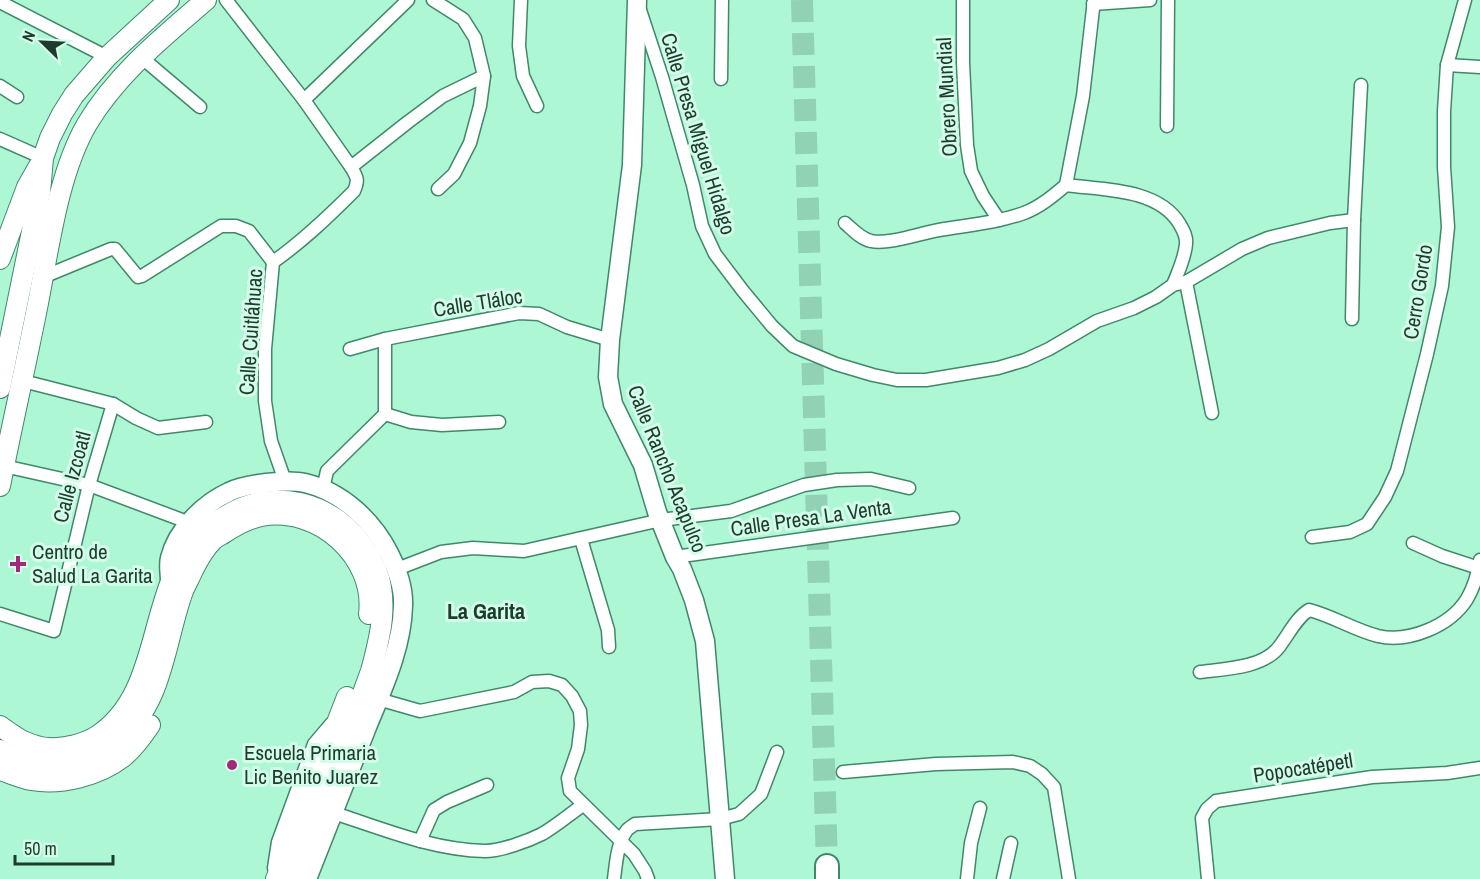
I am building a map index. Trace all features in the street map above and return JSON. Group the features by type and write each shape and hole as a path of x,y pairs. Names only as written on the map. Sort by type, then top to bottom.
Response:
{"main road":[{"path":"0,259 27,187 74,94 106,57 169,0"},
{"path":"0,486 62,186 74,153 87,125 116,83 141,57 206,0"},
{"name":"Calle Rancho Acapulco","path":"637,1 632,165 610,340 608,377 613,404 643,465 657,512 694,600 705,641 725,879"},
{"path":"0,388 40,192 43,158"},
{"path":"170,581 169,561 176,542 204,508 230,491 262,483 285,481 323,489 346,502 382,539 397,569 404,604 398,645 307,879"},
{"path":"0,726 21,740 48,748 75,745 96,736 117,719 131,699 143,672 170,581 186,551 203,530 235,510 263,501 286,500 308,505 330,514 351,530 369,554 380,579 383,605 380,637 371,671 295,879"},
{"path":"0,750 11,757 33,765 53,767 81,762 107,750 130,731 148,706 159,680 183,590 198,561 213,540 239,523 262,516 282,515 302,519 325,529 341,540 357,559 366,580 370,605 367,635 342,709 274,879"},
{"path":"0,770 30,780 53,781 77,778 101,770 123,756 142,738 158,713 170,683 169,640"}],"street":[{"path":"226,0 304,100 351,167 443,96 484,76"},
{"path":"304,100 408,0"},
{"path":"433,0 463,19 475,38 484,76 480,106 470,143 454,174 438,189"},
{"path":"521,0 519,46 523,76 537,106"},
{"path":"720,79 722,0"},
{"name":"Obrero Mundial","path":"963,0 963,63 967,145 971,171 983,196 999,220"},
{"path":"845,223 859,236 870,241 882,242 999,220 1025,212 1048,200 1066,185 1083,96 1094,2 1150,0"},
{"path":"1167,126 1168,0"},
{"name":"Cerro Gordo","path":"1312,537 1350,532 1367,524 1385,497 1397,471 1442,286 1448,227 1444,167 1447,65 1465,0"},
{"name":"Calle Presa Miguel Hidalgo","path":"637,1 662,77 693,185 702,226 715,254 772,326 793,346 873,375 897,380 950,378 1025,360 1097,321 1134,308 1173,285 1186,282 1242,249 1268,238 1330,223 1353,220"},
{"path":"0,2 106,57"},
{"path":"141,57 200,107"},
{"path":"1447,65 1480,67"},
{"path":"1352,319 1353,220 1361,85"},
{"path":"0,86 17,97"},
{"path":"0,140 43,158"},
{"name":"Calle Cuitláhuac","path":"285,481 271,441 265,401 265,349 273,262 318,227 354,191 358,183 351,167"},
{"path":"1066,185 1131,193 1145,197 1176,218 1185,233 1186,244 1173,285"},
{"path":"43,277 111,249 115,249 138,277 142,276 221,226 236,226 249,231 273,262"},
{"path":"1186,282 1212,413"},
{"name":"Calle Tláloc","path":"350,349 385,339 519,313 539,314 567,327 610,340"},
{"path":"323,489 327,471 385,414 385,339"},
{"path":"23,381 113,404 158,428 206,422"},
{"name":"Calle Izcoatl","path":"0,614 54,631 89,486 113,404"},
{"path":"385,414 411,422 442,425 499,422"},
{"path":"4,466 89,486 190,523"},
{"path":"397,569 441,552 473,548 524,551 661,520 731,511 804,485 837,480 871,479 909,489"},
{"name":"Calle Presa La Venta","path":"675,557 953,519"},
{"path":"582,539 608,630 609,648"},
{"path":"1200,672 1233,668 1263,660 1277,649 1302,614 1309,610 1380,636 1408,637 1426,632 1449,618 1466,600 1475,582 1479,564 1442,556 1413,543"},
{"path":"378,699 420,711 514,692 532,682 549,681 562,685 572,696 580,711 578,748 568,778 570,791 634,854 648,879"},
{"path":"614,879 617,854 626,831 635,824 720,819 739,814 761,794 777,752"},
{"path":"843,772 936,764 1013,762 1030,766 1042,774 1054,787 1069,879"},
{"name":"Popocatépetl","path":"1208,879 1202,818 1207,809 1216,801 1372,777 1447,773 1480,768"},
{"path":"420,841 434,810 487,785"},
{"path":"334,813 420,841 452,848 487,851 513,845 542,834 583,805"},
{"path":"967,879 980,808"},
{"path":"1003,879 1011,843"}],"tunnel":[{"path":"802,0 827,866"}],"place":[{"name":"Centro de Salud La Garita","path":"18,564"},
{"name":"Escuela Primaria Lic Benito Juarez","path":"232,765"}],"district":[{"name":"La Garita","path":"486,611"}]}
